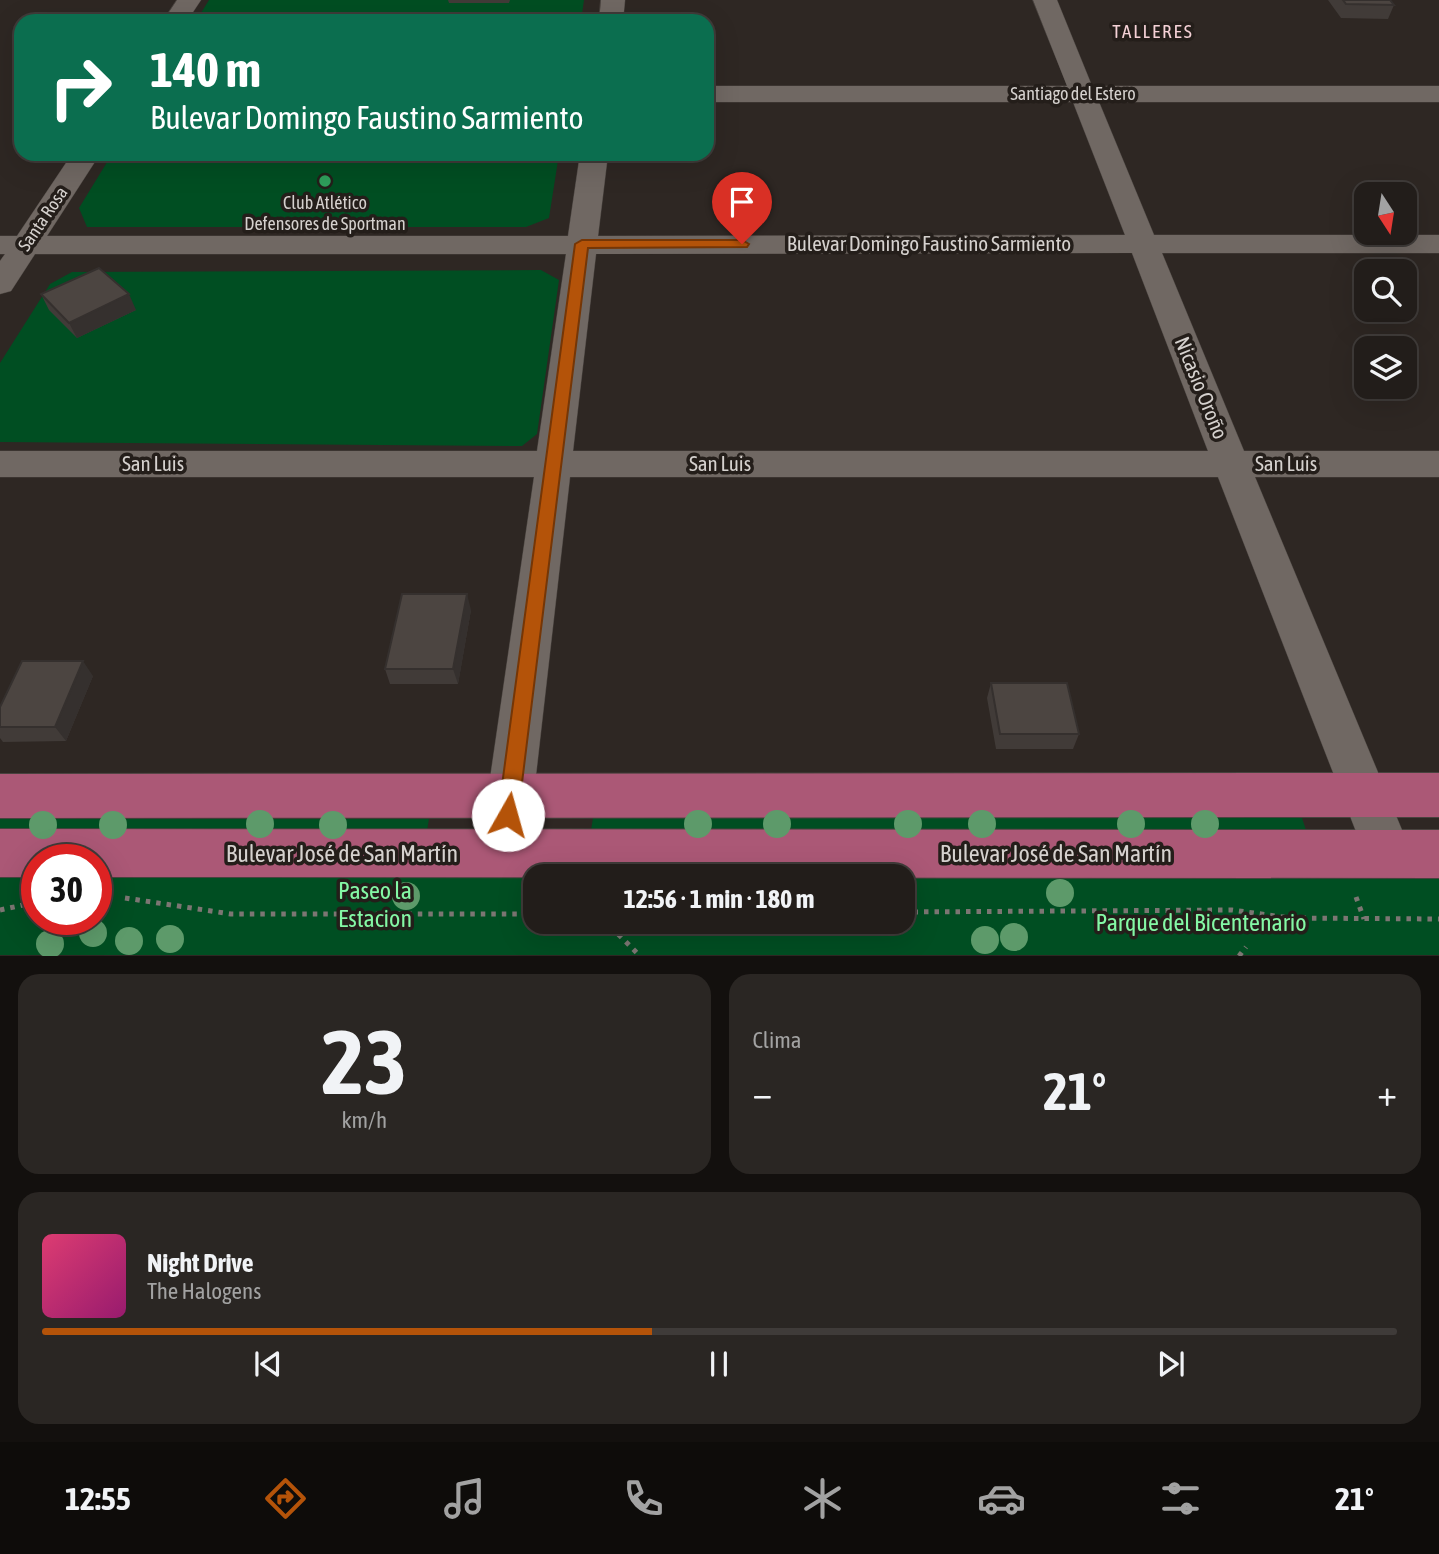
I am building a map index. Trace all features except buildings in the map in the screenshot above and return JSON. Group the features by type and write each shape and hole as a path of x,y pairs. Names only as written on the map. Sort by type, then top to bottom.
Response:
{"main road":[{"path":"0,796 1439,795"},
{"name":"Bulevar José de San Martín","path":"0,853 1439,854"}],"street":[{"name":"Nicasio Oroño","path":"1045,0 1388,854"},
{"name":"Santiago del Estero","path":"714,94 1439,94"},
{"name":"Santa Rosa","path":"0,284 13,244 80,161"},
{"path":"503,854 593,161"},
{"name":"Bulevar Domingo Faustino Sarmiento","path":"13,244 1439,244"},
{"name":"San Luis","path":"0,464 1439,464"}],"path":[{"path":"112,897 149,900 231,914 523,914"},
{"path":"0,910 21,905"},
{"path":"915,912 1232,910 1290,918 1439,919"},
{"path":"618,934 640,956"},
{"path":"1239,956 1247,947"}],"green space":[{"path":"209,0 584,0 582,14 200,14"},
{"name":"Club Atlético Defensores de Sportman","path":"108,161 558,161 549,218 526,227 87,227 79,208"},
{"path":"541,270 559,280 537,434 522,446 0,442 0,363 50,284 72,272"},
{"path":"593,818 1302,818 1306,830 591,830"},
{"path":"0,819 429,819 427,831 0,831"},
{"name":"Paseo la Estacion","path":"0,853 21,853 21,935 112,935 112,853 1439,854 1439,955 0,955"}],"place":[{"name":"Club Atlético Defensores de Sportman","path":"325,181"}],"district":[{"name":"TALLERES","path":"1153,31"}],"route":[{"path":"508,815 582,244 742,244"}],"park label":[{"name":"Parque del Bicentenario","path":"1201,923"}]}
